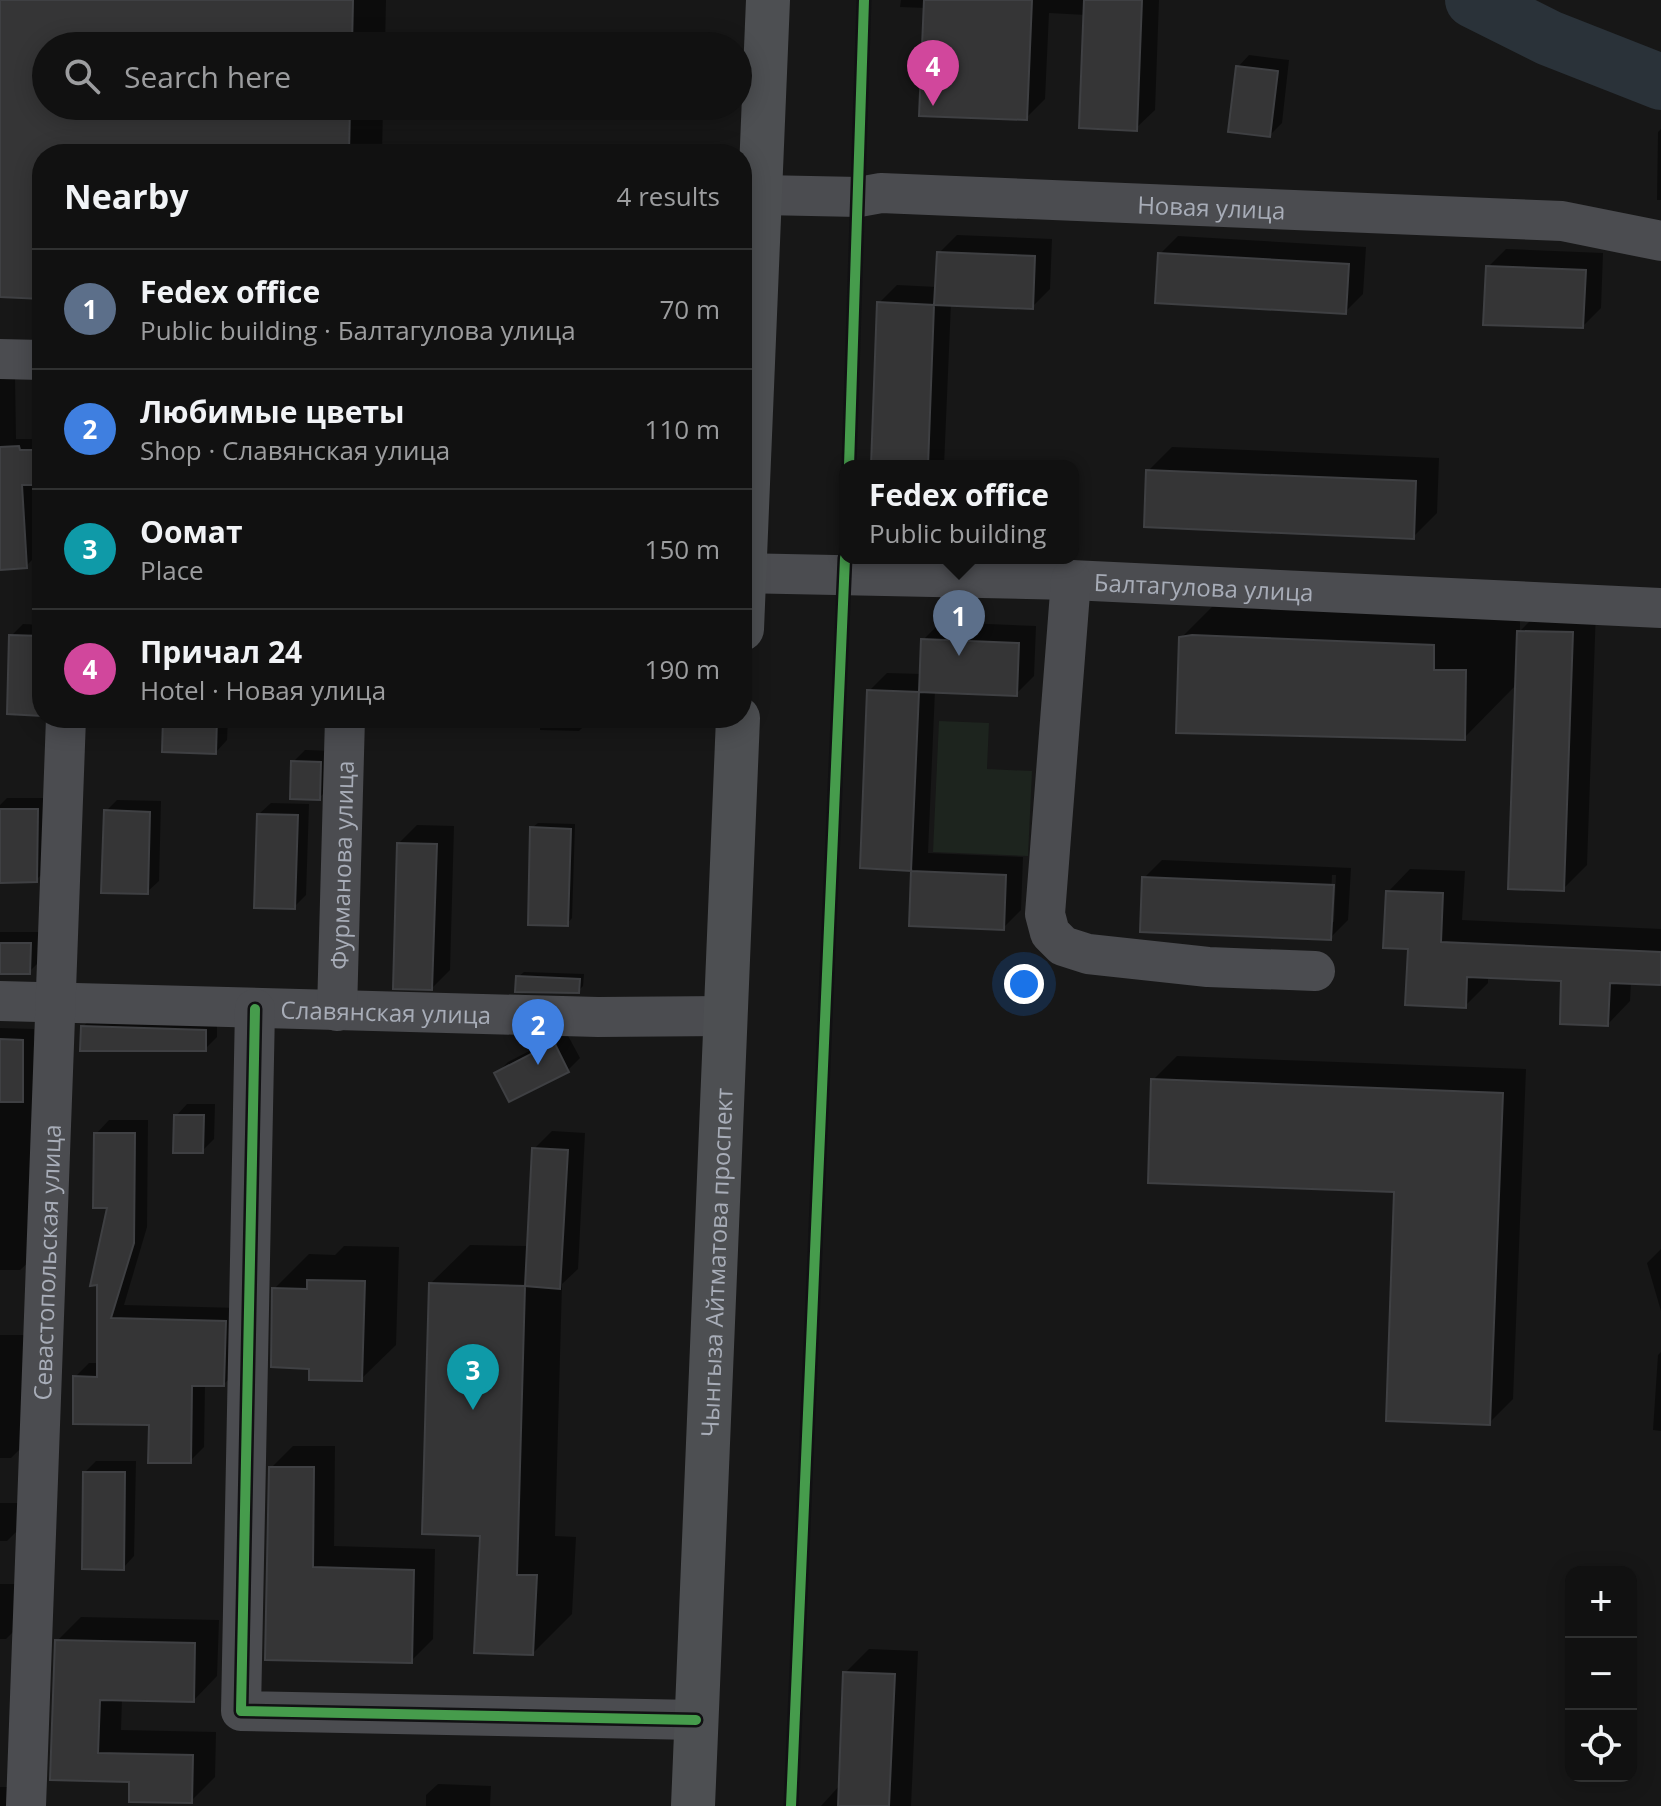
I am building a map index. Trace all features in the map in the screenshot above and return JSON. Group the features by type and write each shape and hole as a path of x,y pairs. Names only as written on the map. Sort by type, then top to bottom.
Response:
{"main road":[{"path":"752,317 768,0"},
{"name":"Чынгыза Айтматова проспект","path":"693,1806 738,728"}],"street":[{"name":"Новая улица","path":"760,195 859,197 881,193 1562,221 1661,241"},
{"path":"0,359 32,360"},
{"name":"Балтагулова улица","path":"752,573 1071,580 1661,608"},
{"path":"1071,580 1045,914 1050,933 1063,946 1088,954 1208,967 1315,971"},
{"name":"Севастопольская улица","path":"26,1806 66,728"},
{"name":"Фурманова улица","path":"337,1011 345,728"},
{"name":"Славянская улица","path":"0,1001 598,1017 725,1016"},
{"path":"255,1009 241,1711 696,1720"}],"shaded area":[{"path":"939,721 989,723 987,769 1032,771 1028,856 933,852"}],"building":[{"path":"0,0 353,0 352,32 32,32 32,120 350,120 349,144 32,144 32,299 0,297"},
{"path":"924,0 1032,0 1027,120 919,116"},
{"path":"1084,0 1142,0 1137,131 1079,128"},
{"path":"1236,66 1278,71 1270,137 1228,132"},
{"path":"937,252 1035,256 1033,309 934,305"},
{"path":"1158,253 1349,264 1346,314 1155,303"},
{"path":"1486,266 1586,270 1583,328 1483,325"},
{"path":"877,302 934,305 928,460 871,460"},
{"path":"19,446 20,450 32,450 32,485 22,485 27,568 0,570 0,447"},
{"path":"1146,470 1416,481 1414,539 1144,527"},
{"path":"1517,631 1573,632 1564,891 1508,889"},
{"path":"9,635 32,636 32,715 7,714"},
{"path":"1192,635 1434,645 1434,670 1466,670 1465,740 1176,733 1179,637"},
{"path":"921,639 1019,643 1017,696 919,692"},
{"path":"867,690 919,692 911,871 860,868"},
{"path":"163,728 217,728 216,754 162,752"},
{"path":"291,761 321,762 320,800 290,799"},
{"path":"0,809 38,809 37,882 0,883"},
{"path":"104,810 150,812 148,894 101,893"},
{"path":"257,814 298,815 295,909 254,908"},
{"path":"530,827 571,829 568,926 528,925"},
{"path":"397,843 437,844 432,990 393,989"},
{"path":"911,871 1006,875 1004,930 909,926"},
{"path":"1142,877 1334,885 1331,940 1140,932"},
{"path":"1386,891 1443,893 1441,942 1661,952 1661,985 1610,983 1608,1026 1560,1024 1561,981 1467,977 1466,1008 1405,1005 1408,949 1383,948"},
{"path":"0,943 31,943 30,974 0,974"},
{"path":"516,976 580,979 579,993 515,992"},
{"path":"81,1026 206,1030 206,1051 80,1051"},
{"path":"0,1039 23,1040 23,1102 0,1102"},
{"path":"554,1042 569,1072 509,1102 494,1073"},
{"path":"1151,1079 1503,1093 1490,1425 1386,1421 1394,1192 1148,1183"},
{"path":"174,1115 204,1115 203,1153 173,1153"},
{"path":"94,1133 135,1133 134,1243 111,1318 226,1321 224,1386 192,1386 191,1463 148,1463 149,1425 73,1424 73,1376 97,1377 97,1285 90,1286 107,1208 93,1208"},
{"path":"532,1148 568,1150 560,1289 525,1286"},
{"path":"307,1280 365,1281 362,1381 309,1380 309,1369 271,1367 272,1288 307,1289"},
{"path":"429,1283 525,1286 517,1575 537,1575 533,1655 474,1653 480,1536 422,1534"},
{"path":"269,1467 314,1467 313,1567 414,1570 412,1663 265,1660"},
{"path":"83,1472 125,1472 124,1570 82,1569"},
{"path":"55,1640 195,1643 194,1702 100,1700 98,1753 193,1755 192,1803 129,1802 129,1782 50,1780"},
{"path":"843,1672 895,1674 889,1806 838,1806"}],"waterway":[{"path":"1473,0 1549,38 1661,82"}],"cycle path":[{"path":"849,460 864,0"},
{"path":"791,1806 845,564"},
{"path":"255,1009 241,1711 696,1720"}],"place":[{"name":"Причал 24","path":"933,106"},
{"name":"Fedex office","path":"959,656"},
{"name":"Любимые цветы","path":"538,1065"},
{"name":"Оомат","path":"473,1410"}]}
